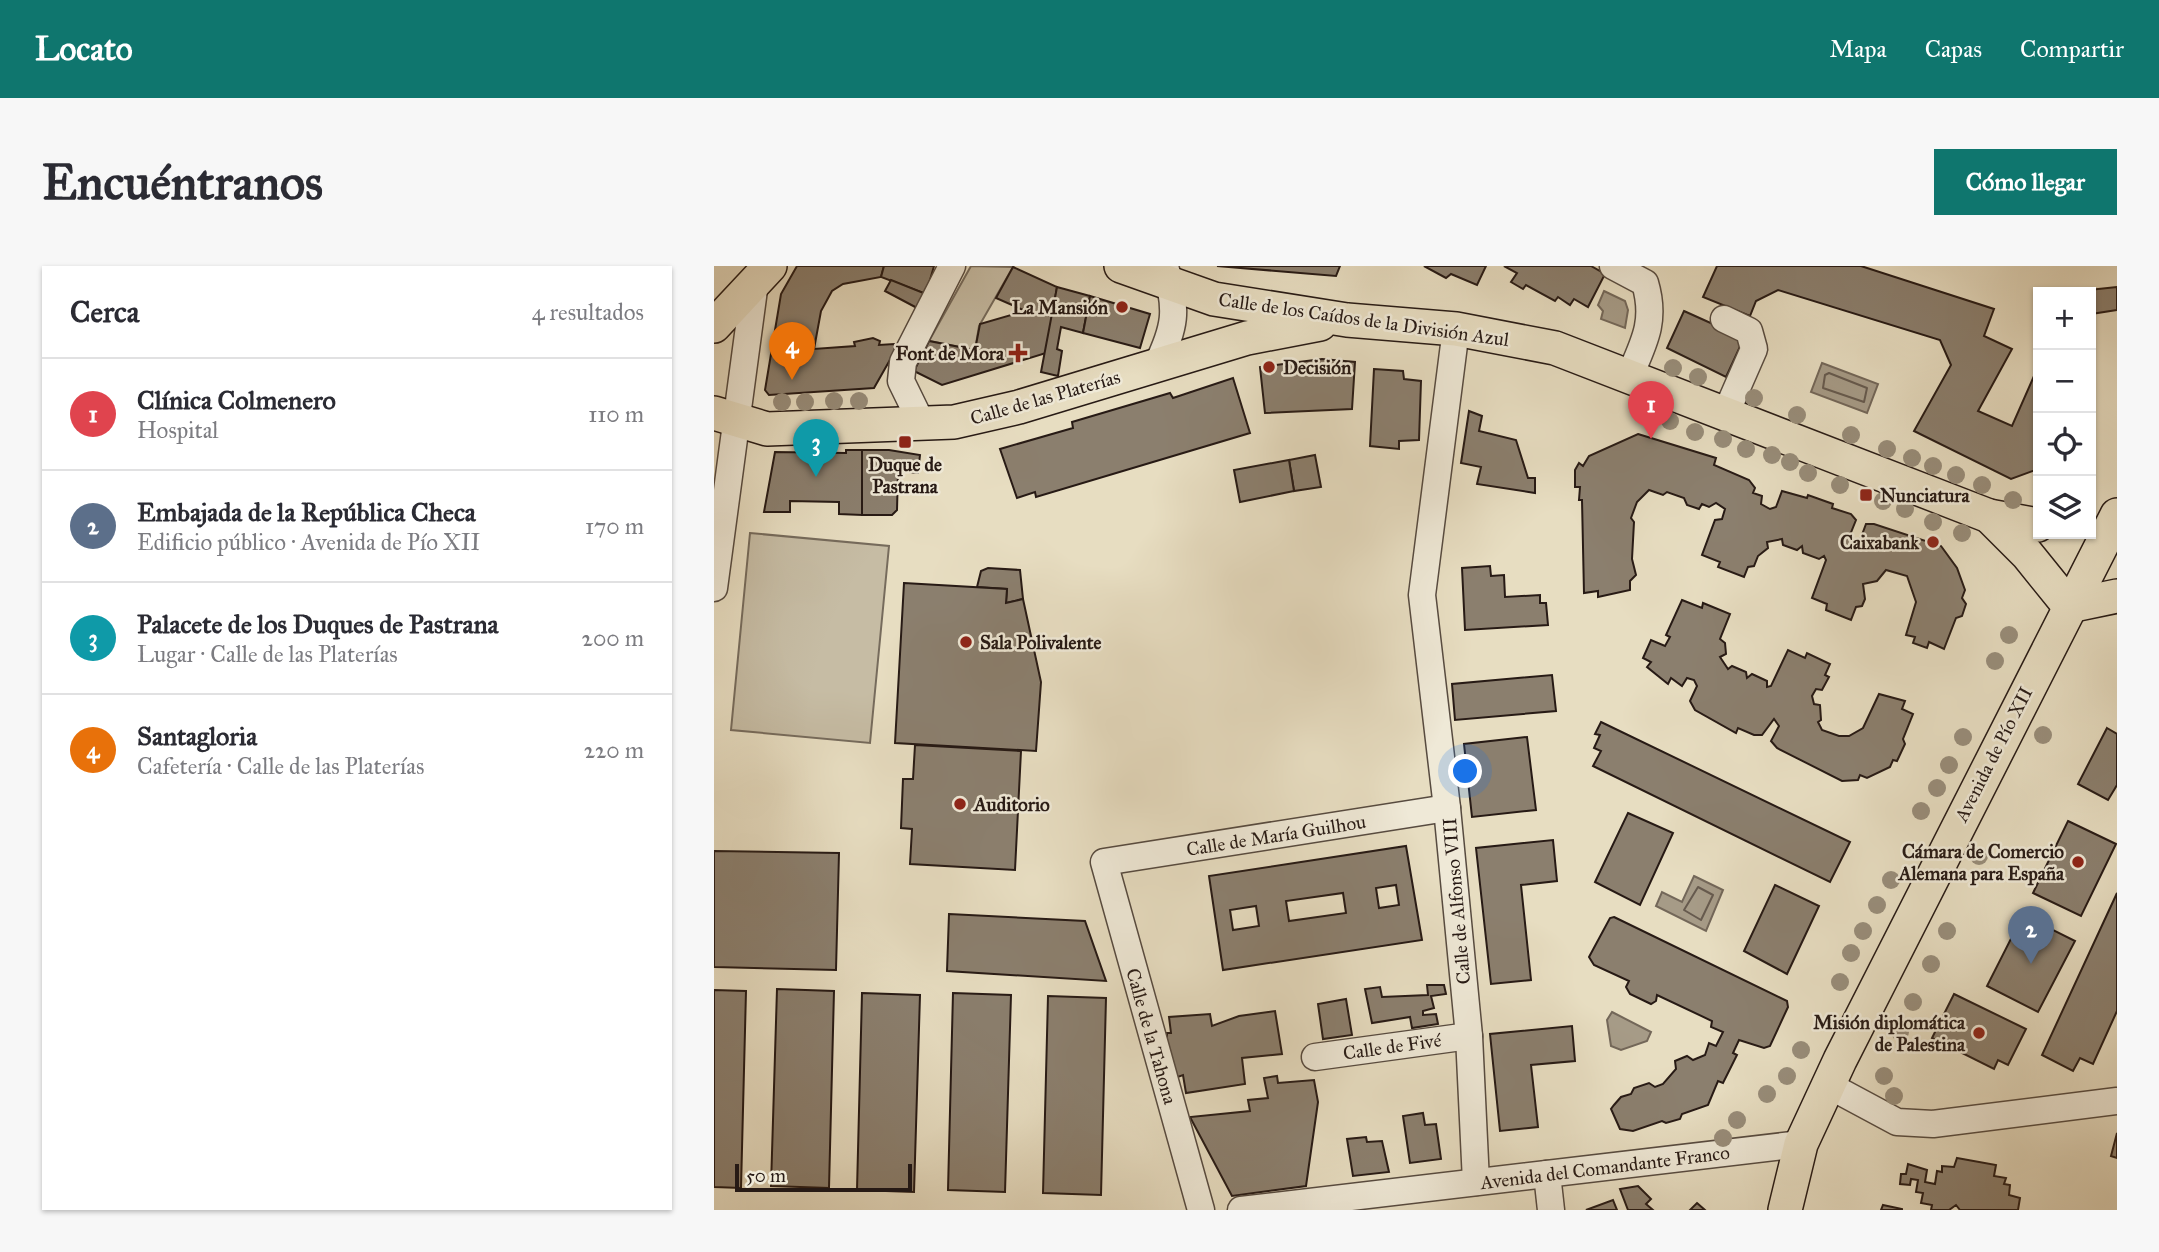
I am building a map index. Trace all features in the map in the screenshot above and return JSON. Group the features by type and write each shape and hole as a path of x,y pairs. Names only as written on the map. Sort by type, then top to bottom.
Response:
{"main road":[{"name":"Calle de los Caídos de la División Azul","path":"1121,266 1168,276 1214,299 1347,320 1456,329 1555,348 1989,516 2033,538"},
{"path":"714,326 762,274"},
{"name":"Calle de las Platerías","path":"726,417 767,429 922,424 990,416 1247,338 1347,320"},
{"path":"2096,510 2117,500"},
{"name":"Avenida de Pío XII","path":"1785,1210 1801,1144 1828,1085 2117,515"},
{"path":"2035,539 2069,606 2117,596"}],"street":[{"path":"922,424 901,381 903,362 952,266"},
{"path":"1613,266 1645,283 1651,305 1647,337 1630,375"},
{"path":"714,588 726,417 762,274"},
{"path":"1157,365 1174,323 1168,276"},
{"path":"1724,319 1749,331 1754,349 1726,413"},
{"name":"Calle de Alfonso VIII","path":"1456,329 1422,595 1447,808 1469,1036 1476,1182"},
{"name":"Calle de María Guilhou","path":"1104,862 1447,808"},
{"name":"Calle de la Tahona","path":"1104,862 1201,1210"},
{"name":"Calle de Fivé","path":"1315,1057 1469,1036"},
{"path":"1828,1085 1897,1122 1933,1124 2117,1101"},
{"name":"Avenida del Comandante Franco","path":"1241,1210 1801,1144"},
{"path":"1547,1174 1551,1210"}],"shaded area":[{"path":"971,266 1013,267 979,326 975,350 929,341"},
{"path":"750,533 889,546 870,743 731,730"}],"water":[{"path":"1604,291 1625,301 1628,310 1625,328 1601,319 1603,311 1598,305"},
{"path":"1822,363 1878,384 1867,413 1811,392"},
{"path":"1694,876 1723,890 1706,931 1656,906 1662,892 1682,902"},
{"path":"1612,1012 1651,1032 1647,1041 1621,1050 1611,1046 1607,1020"}],"building":[{"path":"797,266 884,266 881,277 843,284 832,291 821,311 814,349 855,346 854,342 873,338 880,341 879,345 894,344 895,351 874,388 769,395 765,390 781,294"},
{"path":"884,266 934,266 926,294 881,277"},
{"path":"1217,266 1340,266 1336,276"},
{"path":"1424,266 1486,266 1477,285 1451,274 1446,278"},
{"path":"1504,266 1591,266 1605,274 1588,307 1574,299 1570,305 1558,297 1555,301 1526,285 1523,289 1511,282 1517,273"},
{"path":"1717,266 1861,266 1994,309 1984,336 2012,349 1978,411 2012,426 2033,378 2033,471 2011,479 1914,431 1951,365 1940,340 1778,290 1756,301 1750,316 1703,297"},
{"path":"1013,267 1057,287 1046,353 942,385 914,371 929,341 975,350 980,324 1018,313 1030,313 996,298"},
{"path":"891,280 926,294 919,309 885,291"},
{"path":"1057,287 1090,296 1083,333 1061,327 1057,349 1062,351 1058,376 1041,372"},
{"path":"2117,287 2117,310 2096,313 2096,289"},
{"path":"1090,296 1150,314 1140,348 1083,333"},
{"path":"1684,311 1744,338 1726,377 1667,348"},
{"path":"1322,359 1355,362 1352,409 1265,413 1260,367"},
{"path":"1374,369 1403,371 1404,379 1421,381 1419,440 1399,441 1399,449 1370,446"},
{"path":"1233,378 1250,433 1036,497 1035,492 1017,498 1000,449 1073,428 1072,422 1170,393 1173,398"},
{"path":"1469,411 1482,416 1479,431 1516,440 1528,478 1535,478 1535,493 1477,484 1481,467 1461,463"},
{"path":"1638,434 1716,458 1714,465 1749,480 1755,488 1753,493 1762,496 1761,504 1770,509 1776,507 1782,491 1807,498 1808,495 1833,504 1832,508 1851,514 1856,520 1850,535 1853,540 1860,540 1866,524 1874,524 1941,546 1957,568 1965,590 1962,598 1966,604 1962,616 1956,618 1944,649 1929,642 1927,648 1913,643 1915,637 1906,635 1916,602 1907,576 1886,570 1877,581 1863,584 1865,599 1862,606 1856,607 1851,620 1826,610 1827,604 1812,598 1826,560 1824,556 1819,559 1803,553 1802,546 1797,550 1783,545 1782,539 1767,542 1768,548 1758,556 1754,566 1748,567 1744,577 1718,567 1720,562 1702,555 1715,520 1722,519 1725,509 1716,503 1709,507 1702,504 1699,509 1687,505 1684,498 1667,492 1663,495 1649,490 1637,502 1631,518 1634,522 1632,559 1636,575 1630,581 1630,590 1598,597 1598,591 1584,593 1582,500 1579,500 1580,487 1575,487 1575,470 1579,463 1583,466 1589,456"},
{"path":"846,450 862,450 862,515 839,514 839,502 790,501 790,512 764,512 775,452 846,453"},
{"path":"862,450 889,450 920,455 918,473 898,471 897,510 892,515 862,515"},
{"path":"1315,455 1321,487 1294,491 1289,460"},
{"path":"1289,460 1294,491 1240,502 1234,470"},
{"path":"1490,566 1491,576 1504,575 1505,597 1540,595 1540,603 1546,603 1548,625 1465,630 1462,568"},
{"path":"988,568 1020,570 1023,599 1006,603 1007,589 977,587 981,571"},
{"name":"Sala Polivalente","path":"904,583 1007,589 1006,603 1023,599 1041,682 1036,751 895,743"},
{"path":"1682,600 1702,608 1703,603 1730,614 1720,639 1725,643 1726,654 1720,657 1728,669 1732,666 1746,672 1747,678 1752,674 1767,681 1767,687 1771,686 1788,650 1805,658 1807,653 1830,664 1825,675 1829,677 1822,690 1816,689 1812,696 1814,704 1820,705 1821,720 1818,722 1822,730 1839,736 1849,736 1863,728 1879,694 1905,701 1902,709 1913,714 1897,761 1893,760 1890,767 1867,778 1860,775 1858,780 1842,781 1777,748 1771,741 1779,726 1774,719 1762,735 1754,735 1738,728 1736,733 1695,710 1690,701 1697,686 1694,680 1687,678 1682,686 1671,678 1668,684 1647,667 1651,662 1643,658 1651,640 1665,646 1670,637 1666,635"},
{"path":"1552,675 1556,711 1455,720 1452,684"},
{"path":"1601,722 1850,842 1830,882 1593,766 1601,751 1594,748 1600,735 1595,734"},
{"path":"2107,728 2117,734 2117,785 2108,800 2078,784"},
{"path":"1527,737 1536,810 1472,817 1464,744"},
{"name":"Auditorio","path":"915,745 1021,751 1015,870 910,864 912,829 901,828 903,779 913,779"},
{"path":"1628,813 1673,833 1640,905 1595,882"},
{"name":"Cámara de Comercio Alemana para España","path":"2068,821 2116,844 2081,916 2033,893"},
{"path":"1553,840 1557,881 1521,885 1531,980 1491,984 1476,848"},
{"path":"1406,846 1422,940 1223,970 1209,876","holes":["1396,885 1399,905 1379,908 1376,888","1343,893 1346,913 1289,921 1286,901","1256,906 1259,926 1233,930 1230,910"]},
{"path":"714,851 839,853 836,970 714,967"},
{"path":"1775,885 1819,906 1787,974 1744,951"},
{"path":"2117,893 2117,1011 2093,1064 2080,1058 2073,1071 2042,1055"},
{"path":"949,914 1085,921 1106,981 947,971"},
{"path":"2023,915 2075,941 2038,1012 1987,986"},
{"path":"1614,917 1787,1001 1788,1007 1770,1046 1764,1048 1739,1040 1733,1053 1737,1055 1723,1083 1718,1081 1708,1105 1682,1114 1680,1119 1666,1123 1662,1121 1633,1131 1620,1129 1611,1109 1621,1097 1631,1094 1634,1088 1649,1083 1655,1087 1663,1084 1676,1069 1675,1061 1687,1056 1693,1060 1705,1055 1709,1043 1716,1046 1723,1032 1711,1027 1712,1021 1657,995 1656,1001 1651,1004 1630,994 1626,987 1629,981 1594,965 1589,957 1610,918"},
{"path":"1427,985 1444,985 1446,994 1431,996 1434,1008 1423,1011 1423,1015 1436,1014 1438,1024 1412,1028 1410,1017 1372,1023 1365,989 1380,987 1382,997 1428,995"},
{"path":"777,989 834,991 829,1188 771,1186"},
{"path":"714,990 746,991 741,1188 714,1187"},
{"path":"862,993 920,995 914,1192 857,1190"},
{"path":"953,993 1011,995 1005,1192 948,1190"},
{"name":"Misión diplomática de Palestina","path":"1954,994 2026,1029 2008,1065 1998,1060 1994,1069 1932,1038"},
{"path":"1048,996 1106,998 1101,1195 1043,1193"},
{"path":"1346,999 1352,1035 1323,1039 1318,1004"},
{"path":"1275,1011 1282,1054 1242,1058 1245,1084 1186,1093 1183,1075 1175,1078 1167,1050 1167,1033 1171,1033 1169,1017 1210,1014 1212,1026 1239,1016"},
{"path":"1572,1026 1575,1061 1531,1065 1538,1127 1500,1131 1490,1034"},
{"path":"1277,1076 1278,1083 1314,1080 1318,1102 1306,1186 1232,1196 1190,1117 1250,1111 1248,1100 1268,1098 1264,1078"},
{"path":"1423,1113 1425,1125 1436,1124 1441,1159 1410,1163 1403,1116"},
{"path":"2117,1133 2117,1158 2111,1156"},
{"path":"1366,1137 1367,1142 1382,1141 1389,1172 1353,1176 1347,1139"},
{"path":"1957,1158 1996,1165 1994,1176 2006,1178 2004,1184 2010,1185 2009,1195 2020,1198 2018,1210 1960,1210 1956,1205 1949,1210 1931,1210 1932,1205 1921,1203 1923,1193 1916,1192 1918,1180 1911,1179 1910,1185 1900,1184 1901,1174 1906,1174 1908,1164 1927,1170 1925,1182 1935,1184 1937,1171 1942,1172 1942,1166 1954,1167"},
{"path":"1638,1186 1651,1199 1646,1204 1653,1210 1628,1210 1620,1189"},
{"path":"1613,1200 1617,1210 1586,1210"},
{"path":"1697,1203 1705,1210 1690,1210"},
{"path":"1883,1205 1902,1209 1902,1210 1881,1210"}],"place":[{"name":"La Mansión","path":"1122,307"},
{"name":"Font de Mora","path":"1018,353"},
{"name":"Decisión","path":"1269,367"},
{"name":"Santagloria","path":"792,380"},
{"name":"Clínica Colmenero","path":"1651,439"},
{"name":"Duque de Pastrana","path":"905,442"},
{"name":"Palacete de los Duques de Pastrana","path":"816,477"},
{"name":"Nunciatura","path":"1866,495"},
{"name":"Caixabank","path":"1933,542"},
{"name":"Sala Polivalente","path":"966,642"},
{"name":"Auditorio","path":"960,804"},
{"name":"Cámara de Comercio Alemana para España","path":"2078,862"},
{"name":"Embajada de la República Checa","path":"2031,964"},
{"name":"Misión diplomática de Palestina","path":"1979,1033"}]}
